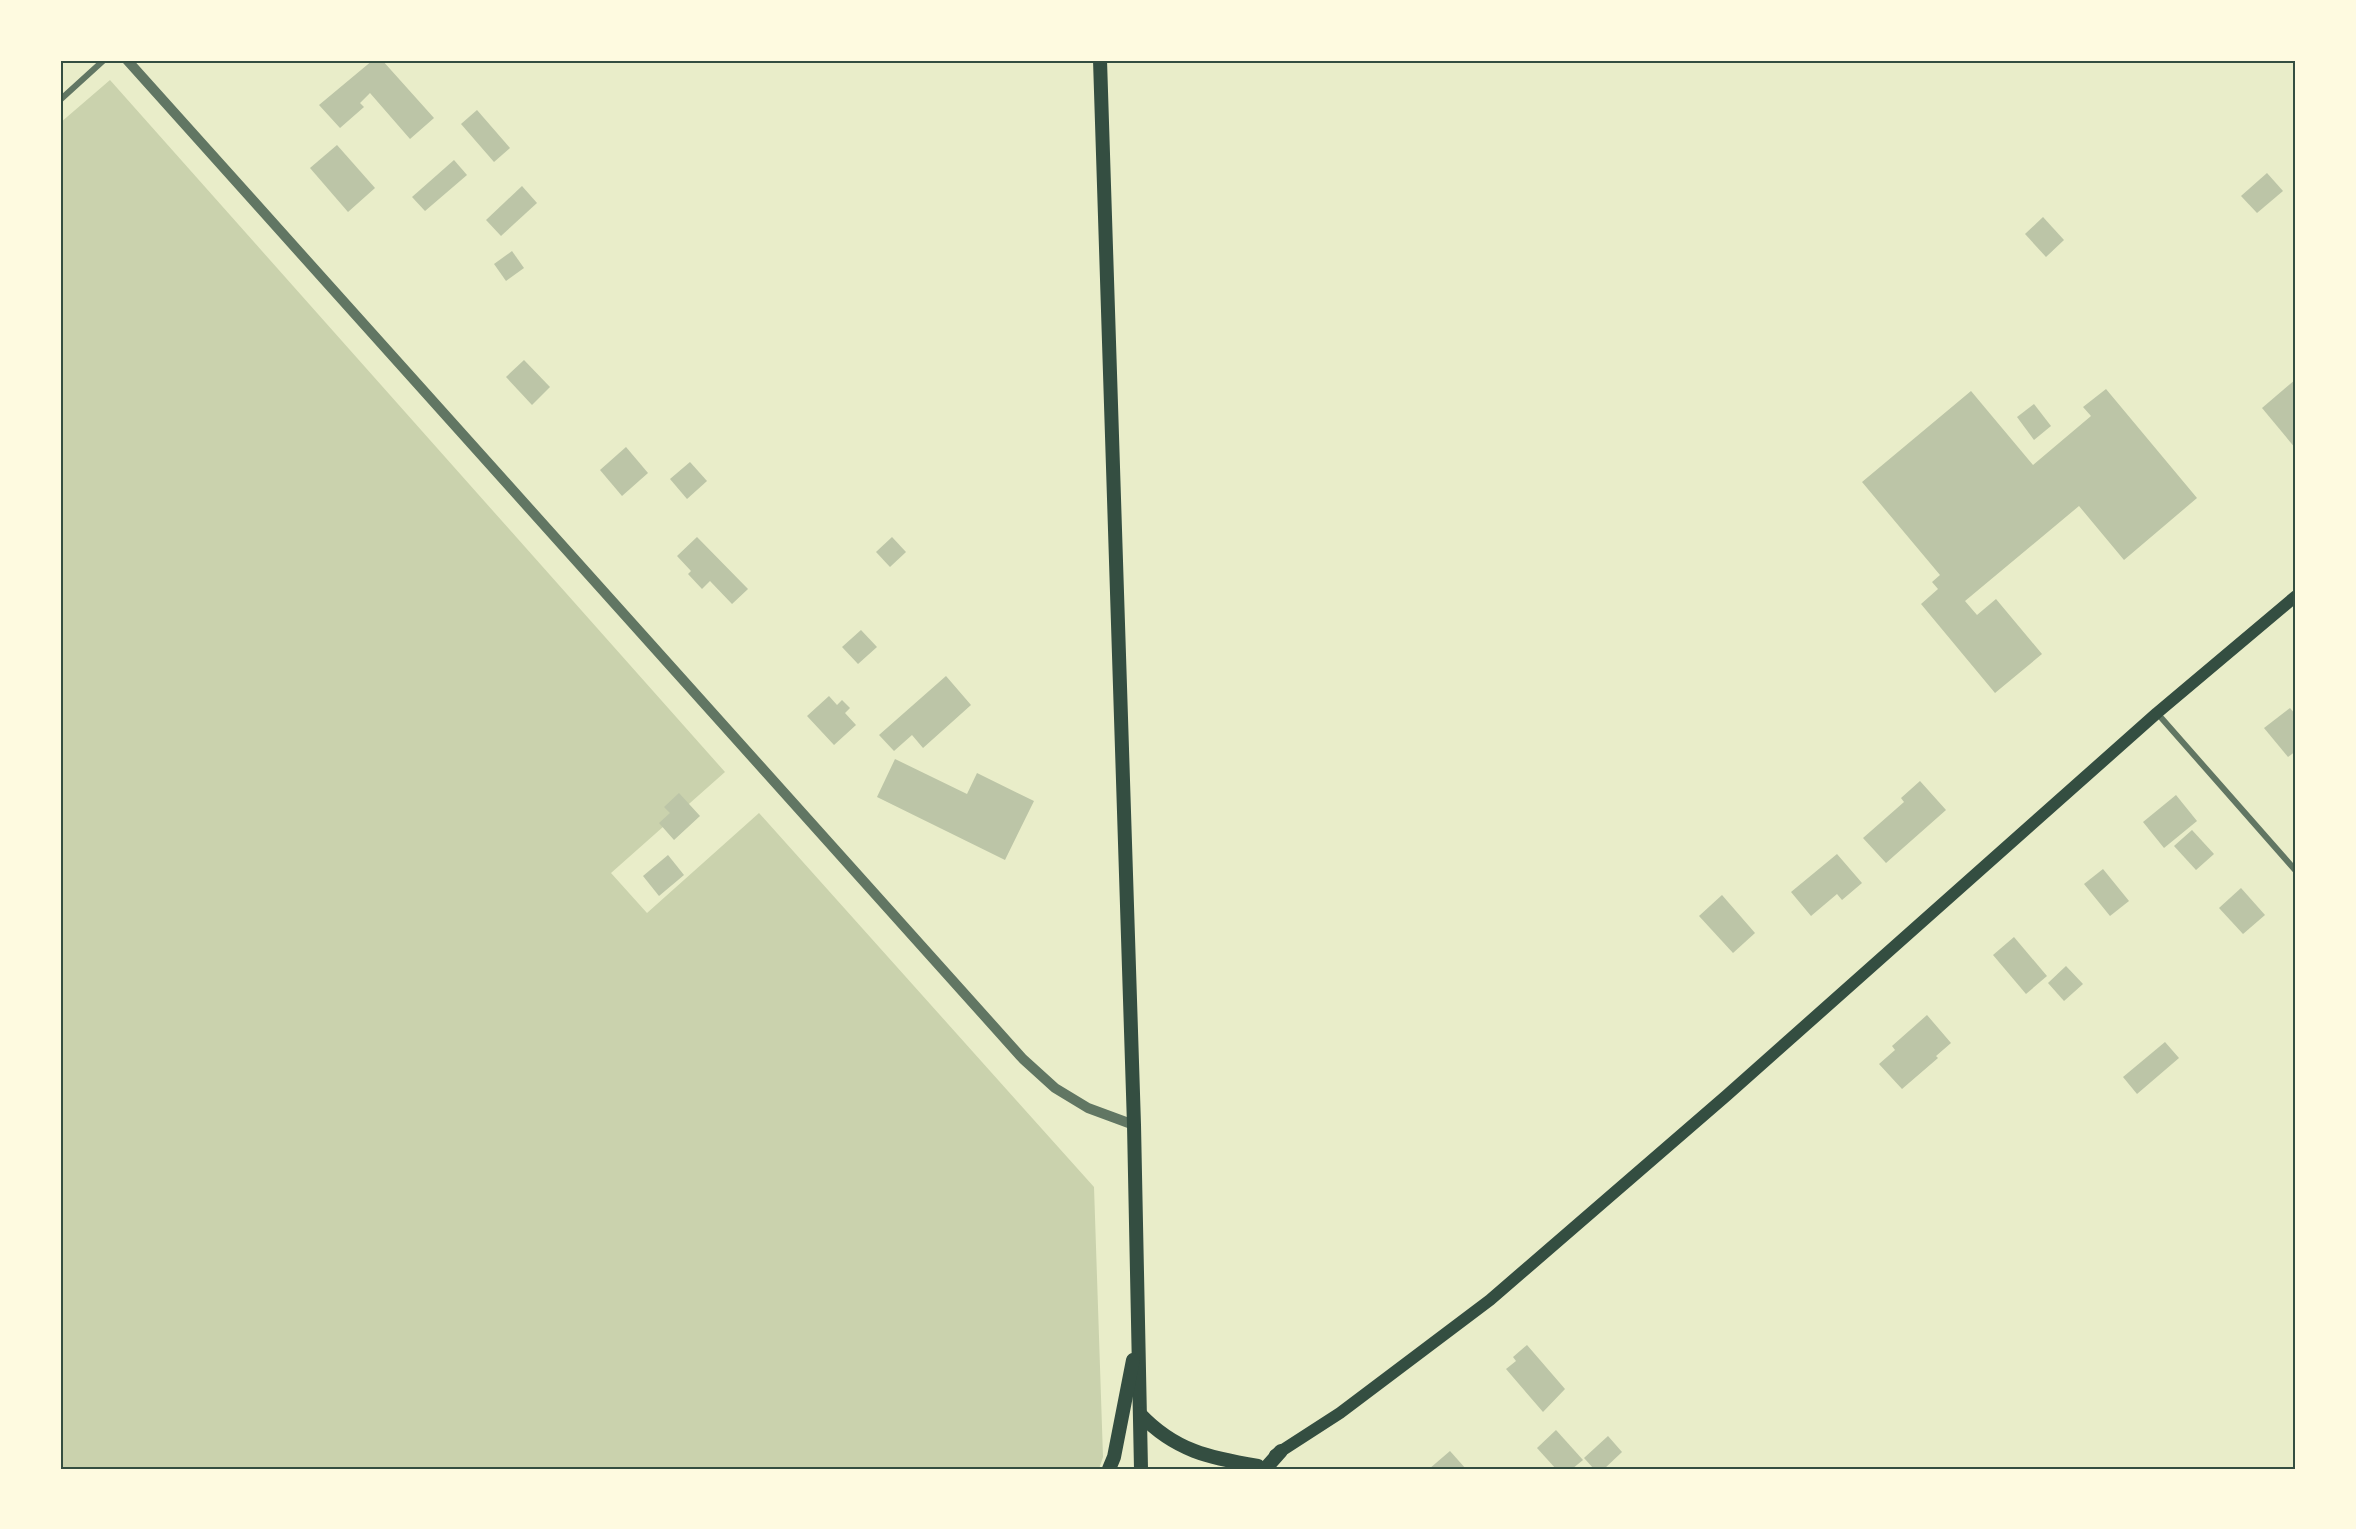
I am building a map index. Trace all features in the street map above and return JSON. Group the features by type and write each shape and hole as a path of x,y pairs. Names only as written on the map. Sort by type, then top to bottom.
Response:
{"main road":[{"path":"1100,60 1134,1125 1141,1469"},
{"path":"1140,1414 1154,1429 1174,1443 1209,1458 1259,1468 1340,1413 1490,1300 1726,1096 2157,713 2296,596"},
{"path":"1109,1469 1114,1457 1138,1334"}],"street":[{"path":"60,100 104,60"},
{"path":"127,60 1023,1059 1055,1088 1088,1108 1134,1125"},
{"path":"2157,713 2296,871"}],"green space":[{"path":"110,80 725,772 611,873 647,913 759,813 1094,1187 1103,1457 1099,1469 60,1469 60,123"}],"building":[{"path":"373,60 382,60 434,118 410,139 370,93 360,103 364,107 340,128 319,105"},
{"path":"477,110 510,148 494,162 461,124"},
{"path":"337,145 375,188 348,212 310,168"},
{"path":"454,160 467,175 425,211 412,197"},
{"path":"2267,173 2283,191 2257,213 2241,196"},
{"path":"522,186 537,203 501,236 486,220"},
{"path":"2043,217 2064,240 2046,257 2025,234"},
{"path":"512,251 524,268 506,281 494,264"},
{"path":"524,360 550,387 532,405 506,377"},
{"path":"2296,379 2296,449 2262,408"},
{"path":"2106,389 2197,498 2124,560 2079,506 1965,601 1977,615 1996,599 2042,654 1995,693 1921,604 1938,589 1932,582 1940,575 1862,482 1971,391 2033,465 2091,416 2083,407"},
{"path":"2034,404 2051,426 2034,440 2017,417"},
{"path":"626,447 648,473 622,496 600,470"},
{"path":"690,462 707,481 687,499 670,479"},
{"path":"697,537 748,589 732,604 710,581 702,589 688,574 691,571 677,556"},
{"path":"892,537 906,552 890,567 876,552"},
{"path":"861,630 877,647 858,664 842,647"},
{"path":"946,676 971,705 923,748 912,735 894,751 879,735"},
{"path":"829,696 837,705 842,700 850,708 845,713 856,725 834,745 807,716"},
{"path":"2290,708 2296,715 2296,751 2288,757 2264,728"},
{"path":"895,759 967,794 977,773 1034,801 1005,860 877,797"},
{"path":"1920,781 1946,810 1886,863 1863,838 1904,802 1901,798"},
{"path":"679,793 700,816 674,840 659,823 670,813 664,807"},
{"path":"2176,795 2197,821 2164,848 2143,822"},
{"path":"2192,830 2214,854 2196,870 2174,846"},
{"path":"1837,854 1862,883 1842,900 1837,894 1811,916 1791,892"},
{"path":"668,855 684,875 659,896 643,876"},
{"path":"2103,869 2129,901 2110,916 2084,884"},
{"path":"2241,888 2265,915 2243,934 2219,908"},
{"path":"1722,895 1755,933 1733,953 1699,916"},
{"path":"2014,937 2047,976 2026,994 1993,955"},
{"path":"2066,966 2083,984 2064,1001 2048,983"},
{"path":"1927,1015 1951,1043 1936,1056 1938,1058 1902,1089 1879,1064 1895,1050 1892,1046"},
{"path":"2165,1042 2179,1058 2137,1094 2123,1077"},
{"path":"1527,1345 1565,1389 1543,1412 1506,1369 1516,1361 1513,1357"},
{"path":"1556,1430 1583,1460 1572,1469 1556,1469 1537,1448"},
{"path":"1608,1436 1622,1452 1604,1469 1594,1469 1584,1458"},
{"path":"1450,1451 1466,1469 1429,1469"}]}
